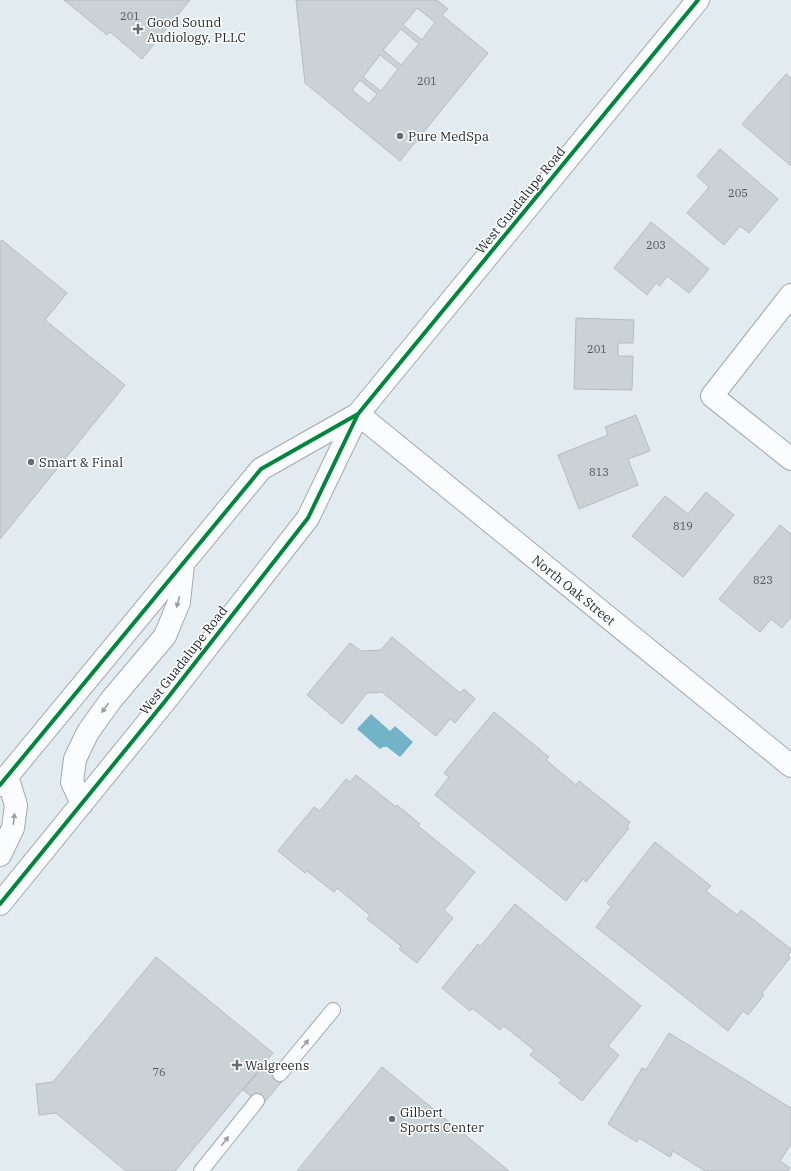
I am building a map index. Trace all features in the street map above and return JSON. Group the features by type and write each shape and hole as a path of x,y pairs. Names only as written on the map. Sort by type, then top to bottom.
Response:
{"main road":[{"name":"West Guadalupe Road","path":"0,904 166,700 308,518 358,414 698,0"},
{"path":"791,295 712,396 791,459"},
{"name":"West Guadalupe Road","path":"4,780 261,469 358,414"},
{"name":"North Oak Street","path":"358,414 791,766"},
{"path":"82,804 72,782 75,759 88,732 111,700 165,636 179,602 183,564"},
{"path":"0,855 13,828 16,805 4,780"}],"lane":[{"path":"280,1074 333,1010"},
{"path":"201,1171 257,1101"}],"water":[{"path":"371,714 390,731 395,726 413,742 400,757 387,747 380,749 357,729"}],"building":[{"path":"64,0 190,0 142,59 110,32 107,35"},
{"path":"296,0 437,0 448,9 442,15 488,53 400,161 305,83","holes":["417,8 435,22 422,40 403,25","401,29 419,44 401,65 383,50","380,55 398,69 381,91 363,77","360,80 377,94 369,104 352,90"]},
{"path":"786,74 791,78 791,166 742,124"},
{"path":"720,149 778,199 749,233 740,226 724,245 687,213 709,187 697,176"},
{"path":"651,222 709,269 689,293 667,276 660,286 656,283 647,295 614,268"},
{"name":"Smart & Final","path":"2,240 67,293 45,320 125,385 0,539 0,242"},
{"path":"576,318 634,320 633,343 618,343 618,356 633,356 632,390 574,389"},
{"path":"636,415 650,451 628,459 638,485 579,509 558,455 608,435 605,427"},
{"path":"706,492 734,515 683,577 632,536 665,496 688,514"},
{"path":"780,525 791,534 791,617 782,628 771,619 760,632 719,599"},
{"path":"392,637 460,693 464,689 475,699 455,723 450,719 436,736 382,692 367,693 342,724 307,695 350,643 361,651 381,650"},
{"path":"494,712 549,757 546,760 576,785 579,781 630,822 627,826 629,828 586,882 583,879 566,901 435,795 449,777 444,773"},
{"path":"356,775 396,807 397,805 420,824 418,826 475,872 444,910 453,918 417,963 399,949 401,946 367,919 370,915 337,888 334,892 307,871 305,873 278,851 314,807 320,811 346,779 350,782"},
{"path":"655,842 711,886 706,891 737,915 741,910 791,949 788,956 790,958 762,993 764,995 748,1015 743,1011 728,1031 596,927 611,907 607,903"},
{"path":"515,904 641,1006 608,1046 619,1055 582,1101 559,1083 562,1080 530,1055 534,1050 504,1026 500,1030 472,1008 470,1011 442,988 478,944 480,947"},
{"name":"Walgreens","path":"156,957 273,1053 175,1171 126,1171 56,1113 39,1115 36,1084 53,1082"},
{"path":"669,1033 791,1108 791,1144 780,1161 790,1168 788,1171 705,1171 673,1151 670,1157 639,1138 637,1142 608,1124 642,1068 646,1070"},
{"path":"266,1063 285,1078 262,1105 243,1090"},
{"name":"Gilbert Sports Center","path":"382,1067 509,1171 297,1171"}],"cycle path":[{"path":"0,904 166,700 308,518 358,414 698,0"},
{"path":"0,785 261,469 358,414"}],"place":[{"name":"Good Sound Audiology, PLLC","path":"138,29"},
{"name":"Pure MedSpa","path":"400,136"},
{"name":"Smart & Final","path":"31,462"},
{"name":"Walgreens","path":"237,1065"},
{"name":"Gilbert Sports Center","path":"392,1119"}]}
